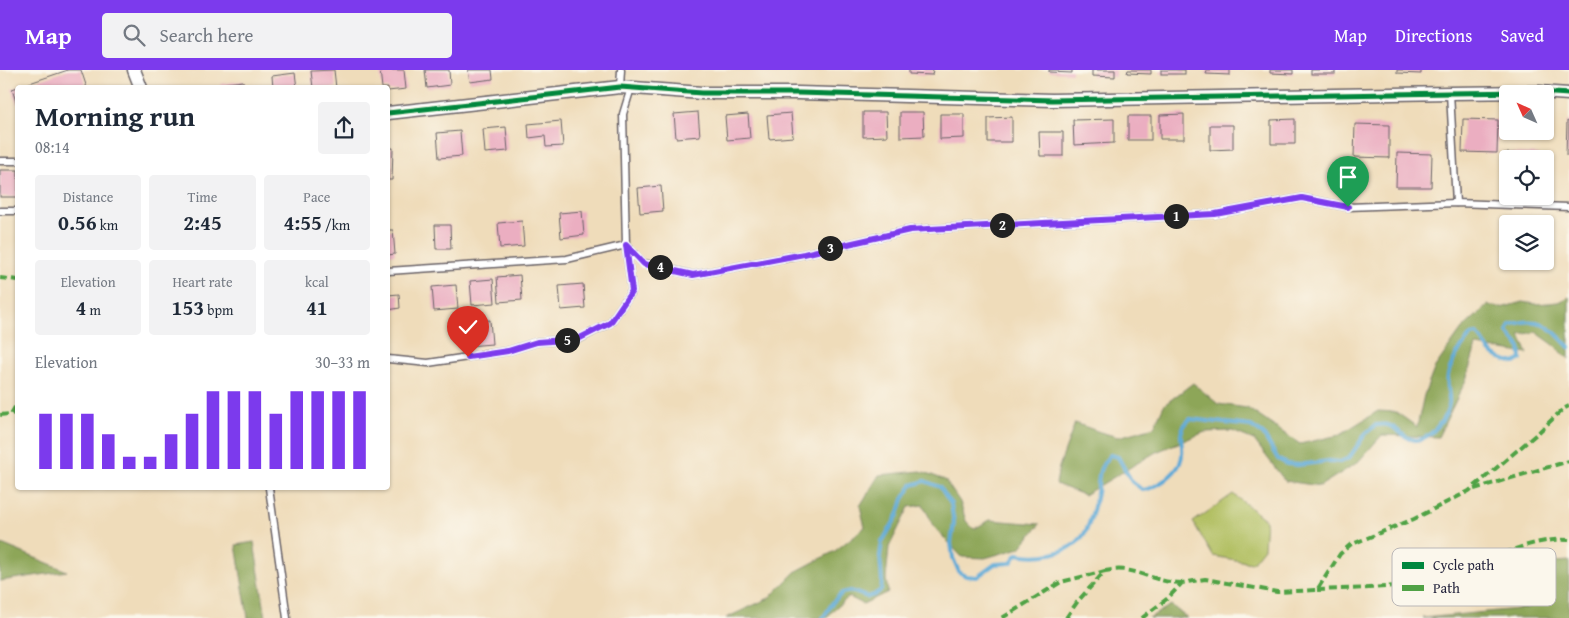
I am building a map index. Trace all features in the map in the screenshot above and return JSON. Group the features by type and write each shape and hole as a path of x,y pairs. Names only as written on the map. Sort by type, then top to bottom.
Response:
{"street":[{"path":"134,70 139,85"},
{"path":"390,113 625,87 702,93 798,93 1052,100 1450,93 1539,92 1569,94"}],"lane":[{"path":"390,359 428,362 508,351 537,342 578,339 610,323 632,291 626,245 623,114 625,87 621,70"},
{"path":"1450,93 1456,203"},
{"path":"0,161 15,161"},
{"path":"626,245 644,264 693,275 804,254 910,230 1215,214 1302,198 1348,207 1456,203 1569,207"},
{"path":"0,211 15,211"},
{"path":"390,271 567,259 626,245"},
{"path":"269,490 287,618"}],"green space":[{"path":"1569,297 1569,359 1536,332 1520,335 1528,354 1476,346 1466,380 1438,437 1382,435 1357,463 1320,486 1285,481 1254,440 1232,431 1205,432 1156,452 1084,495 1056,484 1059,467 1075,423 1118,437 1154,427 1164,405 1193,383 1218,404 1247,408 1300,444 1339,435 1378,411 1396,412 1417,427 1424,395 1435,367 1462,329 1488,305 1501,308 1522,302 1536,304 1559,302"},
{"path":"921,471 945,480 960,502 966,521 974,529 990,520 1040,524 1020,548 985,558 962,557 935,528 923,505 909,507 889,547 886,579 888,592 863,604 849,597 834,609 827,618 726,618 769,598 795,572 835,551 865,527 860,506 879,475"},
{"path":"1233,494 1266,520 1264,548 1252,563 1213,556 1193,522"},
{"path":"254,542 266,618 248,618 236,545"},
{"path":"0,544 4,545 67,571 0,581"},
{"path":"1569,561 1569,618 1423,618 1528,608 1529,606 1556,606 1556,562"},
{"path":"1171,605 1187,618 1149,618"}],"building":[{"path":"68,70 81,70 86,85 24,85"},
{"path":"334,70 336,85 313,85 311,71"},
{"path":"380,70 404,70 406,89 390,91 390,85 382,85"},
{"path":"425,70 449,70 450,85 427,88"},
{"path":"468,70 492,70 493,79 470,82"},
{"path":"909,70 933,70 932,75 909,74"},
{"path":"1049,70 1072,70 1072,73 1049,72"},
{"path":"1092,70 1115,70 1115,77 1092,76"},
{"path":"1128,70 1151,70 1151,74 1127,73"},
{"path":"1161,70 1185,70 1185,74 1161,74"},
{"path":"1207,70 1230,70 1230,75 1206,74"},
{"path":"1270,70 1293,70 1293,74 1270,73"},
{"path":"1311,70 1335,70 1335,74 1311,74"},
{"path":"1397,70 1421,70 1421,74 1397,73"},
{"path":"295,73 297,85 273,85 272,76"},
{"path":"243,81 244,85 220,85"},
{"path":"15,88 15,99 12,89"},
{"path":"698,112 700,136 676,138 674,114"},
{"path":"863,112 886,112 887,136 863,137"},
{"path":"900,112 923,112 924,136 900,137"},
{"path":"791,113 793,137 769,139 767,115"},
{"path":"748,114 750,138 727,140 725,116"},
{"path":"940,114 964,114 964,138 940,139"},
{"path":"1184,114 1184,139 1160,139 1160,115"},
{"path":"1128,116 1151,116 1151,140 1128,140"},
{"path":"1012,117 1012,142 988,142 988,118"},
{"path":"1114,119 1114,143 1074,145 1073,120"},
{"path":"1295,119 1295,144 1271,144 1271,120"},
{"path":"1463,119 1498,120 1497,153 1462,152"},
{"path":"561,121 563,146 546,147 545,136 529,138 528,124"},
{"path":"1567,121 1569,122 1569,155 1566,155"},
{"path":"1355,124 1389,125 1389,158 1354,157"},
{"path":"1210,125 1233,125 1233,149 1210,150"},
{"path":"506,127 508,151 485,153 483,129"},
{"path":"460,131 462,156 439,158 437,133"},
{"path":"1039,132 1063,132 1063,156 1040,156"},
{"path":"390,148 393,148 392,180 390,180"},
{"path":"1397,153 1432,154 1431,187 1396,187"},
{"path":"0,170 15,170 15,197 0,197"},
{"path":"661,186 663,211 640,213 638,188"},
{"path":"582,211 584,235 561,238 559,213"},
{"path":"522,221 524,246 500,248 498,223"},
{"path":"435,225 450,225 451,249 436,249"},
{"path":"390,230 393,230 395,254 390,255"},
{"path":"520,275 522,300 499,302 497,277"},
{"path":"493,279 495,303 472,305 470,281"},
{"path":"583,284 585,308 561,310 559,286"},
{"path":"456,285 458,309 434,311 432,287"},
{"path":"399,294 400,308 390,310 390,295"},
{"path":"490,320 492,344 468,346 466,322"}],"waterway":[{"path":"823,618 833,602 842,593 851,591 867,597 881,590 880,556 882,542 898,515 903,499 912,485 925,481 940,487 951,504 954,523 951,543 953,558 959,572 966,576 977,577 995,564 1011,563 1017,554 1034,556 1052,554 1069,548 1076,543 1085,533 1089,523 1096,498 1100,471 1110,455 1118,457 1132,482 1143,490 1154,487 1164,480 1178,468 1182,457 1182,430 1190,419 1251,426 1263,434 1278,459 1287,464 1340,462 1349,458 1366,433 1376,425 1388,425 1408,438 1415,440 1421,439 1432,432 1442,421 1448,408 1449,370 1471,335 1477,334 1494,355 1515,363 1521,359 1520,347 1507,332 1510,325 1529,321 1544,324 1556,333 1569,347"}],"marked path":[{"path":"0,278 15,280"},
{"path":"1142,618 1168,598 1182,583 1205,579 1277,592 1317,590 1340,554 1350,545 1414,519 1469,491 1539,432 1563,409 1569,406"},
{"path":"11,414 15,407"},
{"path":"0,415 15,413"},
{"path":"1474,489 1569,461"},
{"path":"1518,548 1539,542 1569,540"},
{"path":"1066,618 1078,601 1105,571 1125,570 1174,583 1182,583"},
{"path":"1002,618 1061,582 1105,571"},
{"path":"1317,590 1392,586"}],"cycle path":[{"path":"390,113 620,87 702,93 798,93 1052,100 1450,93 1539,92 1569,94"}],"route":[{"path":"468,357 508,351 537,342 578,339 610,323 632,291 626,245 644,264 693,275 804,254 910,230 1215,214 1302,198 1348,207"}]}
